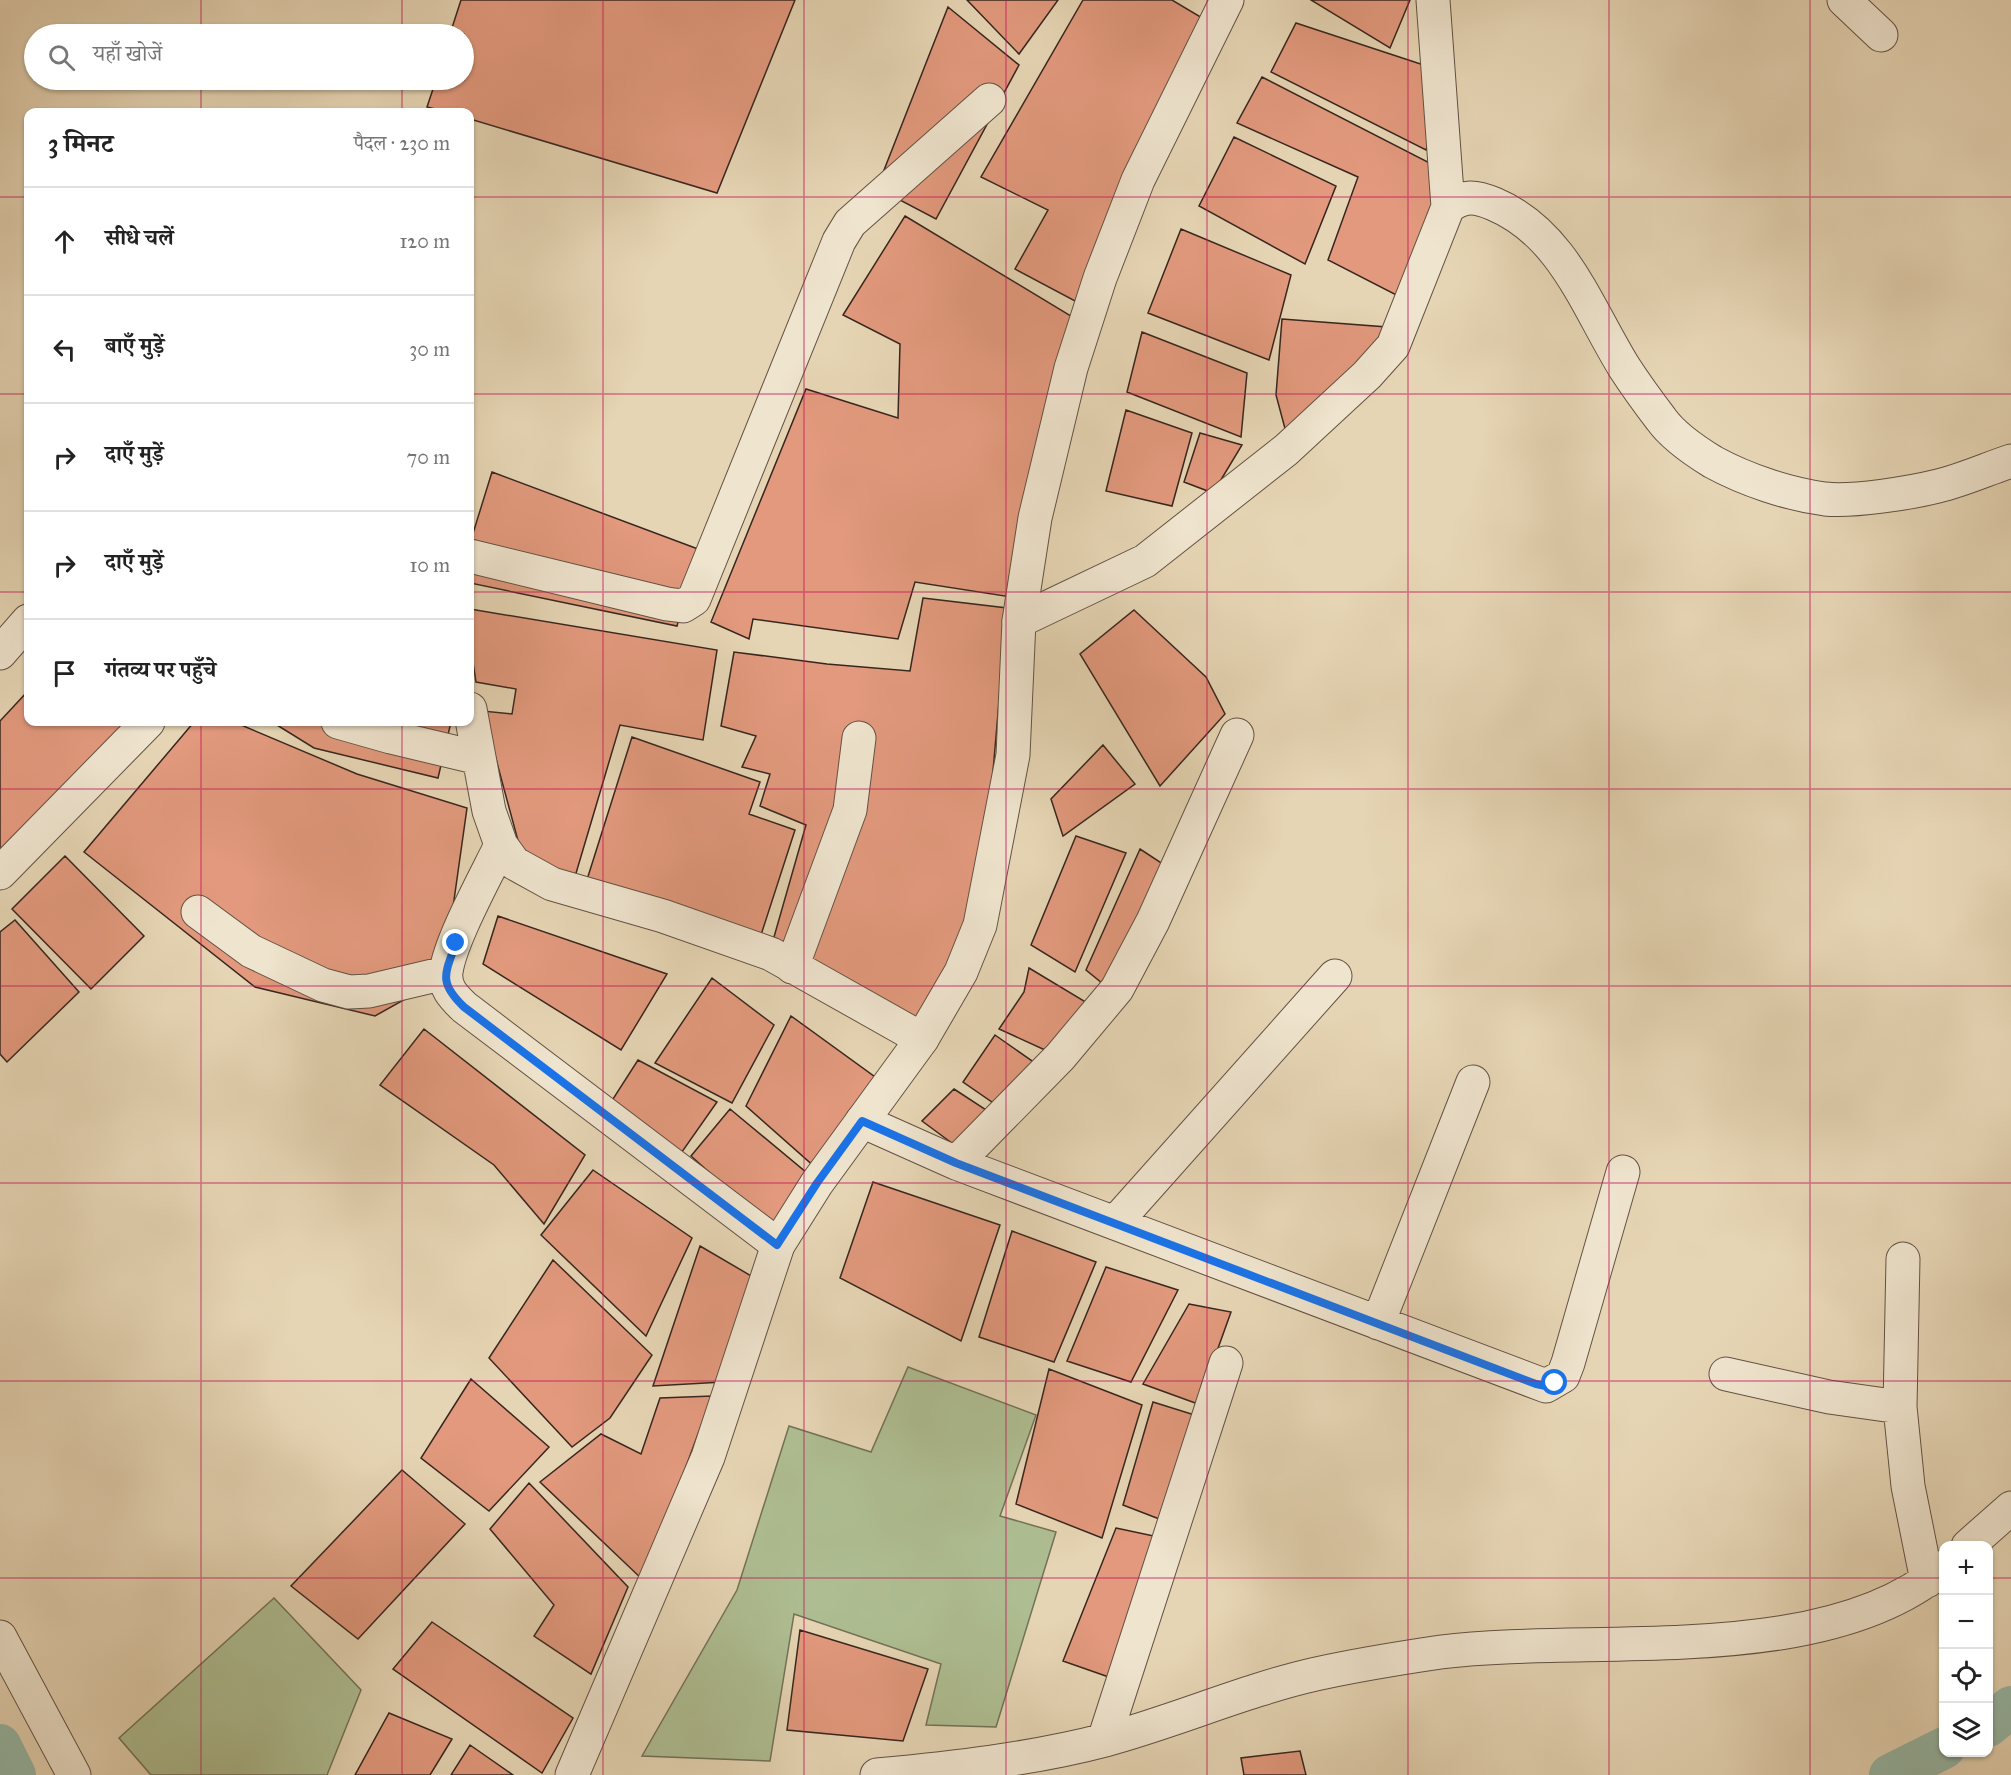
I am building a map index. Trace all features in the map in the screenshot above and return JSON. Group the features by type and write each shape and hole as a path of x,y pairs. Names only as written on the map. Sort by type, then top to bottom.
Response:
{"street":[{"path":"572,1775 708,1457 777,1245 817,1183 922,1040 961,972 980,925 1012,755 1019,621 1035,518 1071,368 1100,278 1138,180 1227,0"},
{"path":"1019,621 1146,561 1286,450 1367,375 1393,346 1448,207 1433,0"},
{"path":"1844,0 1881,34"},
{"path":"474,557 667,604 682,606 694,599 844,232 850,223 989,100"},
{"path":"1448,207 1460,198 1478,197 1502,207 1538,232 1564,261 1625,368 1662,422 1683,441 1714,462 1786,490 1827,499 1863,497 1938,486 2011,460"},
{"path":"0,653 24,626"},
{"path":"0,873 144,726"},
{"path":"352,726 479,758"},
{"path":"473,726 489,812 501,845 514,863 552,884 663,916 771,954 922,1040"},
{"path":"956,1163 1060,1057 1117,989 1153,921 1237,735"},
{"path":"792,967 850,810 859,738"},
{"path":"501,845 456,943 446,973 449,992 464,1007 777,1245"},
{"path":"198,912 251,951 323,985 349,992 369,991 446,973"},
{"path":"1115,1223 1335,976"},
{"path":"1378,1323 1473,1082"},
{"path":"862,1121 956,1163 1546,1386 1555,1383 1563,1376 1568,1364 1623,1172"},
{"path":"877,1775 961,1767 1104,1740 1315,1674 1442,1652 1759,1636 1845,1618 1885,1604 1935,1574 1908,1486 1900,1407 1903,1259"},
{"path":"1104,1740 1226,1363"},
{"path":"1726,1374 1829,1397 1900,1407"},
{"path":"1973,1541 2011,1508"},
{"path":"0,1637 74,1775"}],"green space":[{"path":"908,1367 1036,1415 1000,1516 1056,1532 996,1727 926,1725 941,1664 794,1614 770,1761 642,1756 737,1590 789,1426 871,1452"},
{"path":"274,1598 361,1690 327,1775 151,1775 119,1738"}],"building":[{"path":"461,0 795,0 717,193 474,120 474,108 427,107 433,90 474,90 474,24 453,24"},
{"path":"967,0 1058,0 1019,54"},
{"path":"1083,0 1172,0 1209,22 1075,301 1015,269 1048,210 981,177"},
{"path":"1311,0 1410,0 1390,48"},
{"path":"948,7 1019,65 936,219 877,188"},
{"path":"1296,23 1451,74 1426,150 1271,72"},
{"path":"1262,77 1457,177 1406,300 1328,260 1358,177 1237,123"},
{"path":"1234,137 1336,186 1305,264 1199,206"},
{"path":"905,216 1071,316 1011,597 915,582 898,639 753,619 749,639 711,622 806,389 898,418 900,344 843,315"},
{"path":"1181,229 1291,275 1269,360 1148,313"},
{"path":"1282,319 1387,327 1387,373 1287,436 1276,395"},
{"path":"1142,332 1247,373 1241,437 1127,392"},
{"path":"1126,410 1192,433 1172,506 1106,491"},
{"path":"1200,433 1242,445 1213,493 1184,482"},
{"path":"492,472 698,549 677,626 474,584 474,530"},
{"path":"923,598 1007,608 983,888 925,1040 774,937 806,825 760,806 770,774 742,767 756,736 721,726 734,652 827,664 910,671"},
{"path":"474,610 717,650 703,740 620,725 574,880 524,863 483,711 512,714 516,689 476,682"},
{"path":"1134,610 1206,677 1225,714 1160,786 1080,654"},
{"path":"24,695 24,726 131,726 0,861 0,721"},
{"path":"191,726 243,726 357,774 467,808 443,978 375,1016 255,987 84,852"},
{"path":"278,726 450,726 438,778 314,748"},
{"path":"632,737 760,782 749,814 795,830 760,938 585,886"},
{"path":"1103,745 1135,784 1063,836 1051,799"},
{"path":"1076,836 1126,853 1075,972 1031,945"},
{"path":"1140,849 1166,866 1113,992 1086,970"},
{"path":"65,856 144,936 91,989 12,909"},
{"path":"498,916 667,974 621,1050 483,964"},
{"path":"15,920 79,992 7,1062 0,1054 0,932"},
{"path":"1029,968 1104,1013 1056,1055 999,1029 1024,992"},
{"path":"712,978 774,1025 732,1103 655,1063"},
{"path":"791,1016 882,1082 824,1175 746,1106"},
{"path":"424,1029 585,1155 544,1224 494,1165 380,1085"},
{"path":"995,1035 1042,1068 1005,1111 963,1082"},
{"path":"638,1060 717,1102 677,1159 611,1102"},
{"path":"954,1089 994,1115 960,1149 922,1121"},
{"path":"730,1109 807,1173 777,1233 691,1156"},
{"path":"593,1170 692,1238 646,1336 541,1235"},
{"path":"873,1182 1000,1225 961,1341 840,1278"},
{"path":"1012,1231 1096,1262 1054,1362 979,1337"},
{"path":"700,1246 753,1277 723,1382 653,1386"},
{"path":"553,1260 652,1355 610,1418 572,1447 489,1358"},
{"path":"1106,1267 1178,1290 1131,1382 1067,1361"},
{"path":"1189,1304 1231,1312 1198,1404 1143,1384"},
{"path":"1049,1369 1142,1405 1102,1538 1016,1504"},
{"path":"471,1379 549,1447 489,1511 421,1458"},
{"path":"712,1396 644,1581 540,1482 601,1434 641,1454 660,1398"},
{"path":"1153,1402 1201,1417 1167,1522 1123,1505"},
{"path":"402,1470 465,1524 358,1639 291,1586"},
{"path":"529,1483 628,1587 591,1674 534,1636 554,1605 490,1529"},
{"path":"1116,1528 1168,1539 1123,1682 1063,1661"},
{"path":"432,1622 573,1718 542,1773 393,1669"},
{"path":"800,1630 928,1669 903,1741 787,1730"},
{"path":"389,1713 452,1739 430,1775 355,1775"},
{"path":"470,1745 513,1775 451,1775"},
{"path":"1300,1751 1306,1775 1244,1775 1241,1758"}],"waterway":[{"path":"1993,1722 2011,1707"},
{"path":"0,1745 15,1775"},
{"path":"1890,1775 1939,1750"}],"route":[{"path":"456,943 446,973 449,992 464,1007 777,1245 817,1183 862,1121 956,1163 1536,1384 1546,1386 1555,1383"}]}
